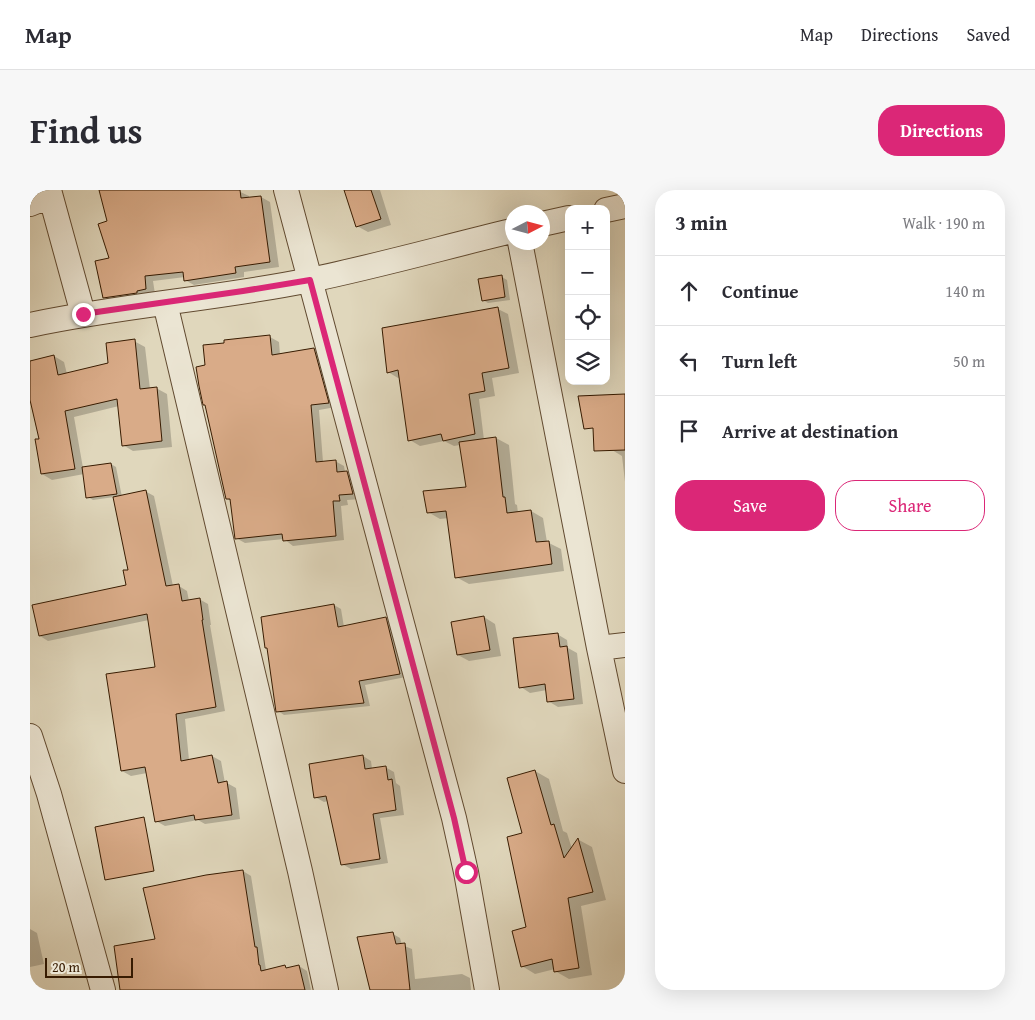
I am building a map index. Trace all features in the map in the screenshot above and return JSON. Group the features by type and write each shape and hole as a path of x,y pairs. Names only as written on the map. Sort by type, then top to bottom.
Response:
{"street":[{"path":"286,190 454,818 466,872 487,990"},
{"path":"43,197 83,314"},
{"path":"610,209 625,206"},
{"path":"550,222 565,219"},
{"path":"30,325 83,314 310,280 505,233"},
{"path":"522,250 599,648 625,771"},
{"path":"165,303 300,871 326,990"},
{"path":"599,648 625,645"},
{"path":"30,736 49,794 103,990"}],"building":[{"path":"99,190 240,190 241,198 261,196 270,262 235,267 236,273 184,281 183,272 145,276 146,289 137,291 137,293 103,298 95,261 109,258 98,224 107,221"},
{"path":"344,190 371,190 381,219 356,227"},
{"path":"502,275 505,297 482,301 478,279"},
{"path":"498,307 509,368 482,373 485,391 469,394 475,434 443,441 441,434 408,441 398,370 387,373 382,328"},
{"path":"270,335 272,355 314,348 329,403 311,405 316,462 336,460 337,472 347,471 353,494 339,495 340,501 333,501 336,536 283,541 282,534 235,539 230,499 226,499 205,405 203,405 196,367 205,365 203,345 224,343 224,340"},
{"path":"135,339 140,389 157,387 162,441 122,446 117,399 65,411 75,469 41,474 35,439 39,439 30,400 30,361 54,355 58,375 108,363 106,343"},
{"path":"625,394 625,450 594,451 593,428 584,429 578,396"},
{"path":"496,437 503,497 505,497 507,513 531,510 536,542 549,541 552,564 455,578 446,511 427,513 423,491 466,487 459,442"},
{"path":"111,463 117,494 86,498 82,467"},
{"path":"146,490 166,586 179,584 182,601 200,598 216,707 176,714 181,761 212,755 218,783 227,781 232,815 195,820 194,815 155,822 145,767 121,771 106,674 155,667 147,614 39,636 32,605 126,585 123,570 128,570 113,497"},
{"path":"334,604 338,627 386,617 400,674 359,681 364,703 276,712 261,617"},
{"path":"484,616 490,650 457,655 451,622"},
{"path":"558,633 560,647 567,646 574,699 547,702 545,684 519,688 513,638"},
{"path":"363,755 365,769 386,766 388,780 392,779 396,810 373,814 380,859 341,865 326,796 314,798 309,764"},
{"path":"535,770 551,825 554,824 564,858 578,838 593,892 568,898 579,968 554,972 552,959 521,967 512,931 526,927 507,837 522,833 507,778"},
{"path":"144,817 154,871 105,880 95,827"},
{"path":"243,870 255,947 257,947 261,971 285,965 286,968 299,965 305,990 120,990 114,946 155,939 143,888 206,875"},
{"path":"393,932 396,944 405,943 410,990 370,990 357,937"}],"route":[{"path":"83,314 310,280 454,818 466,872"}]}
